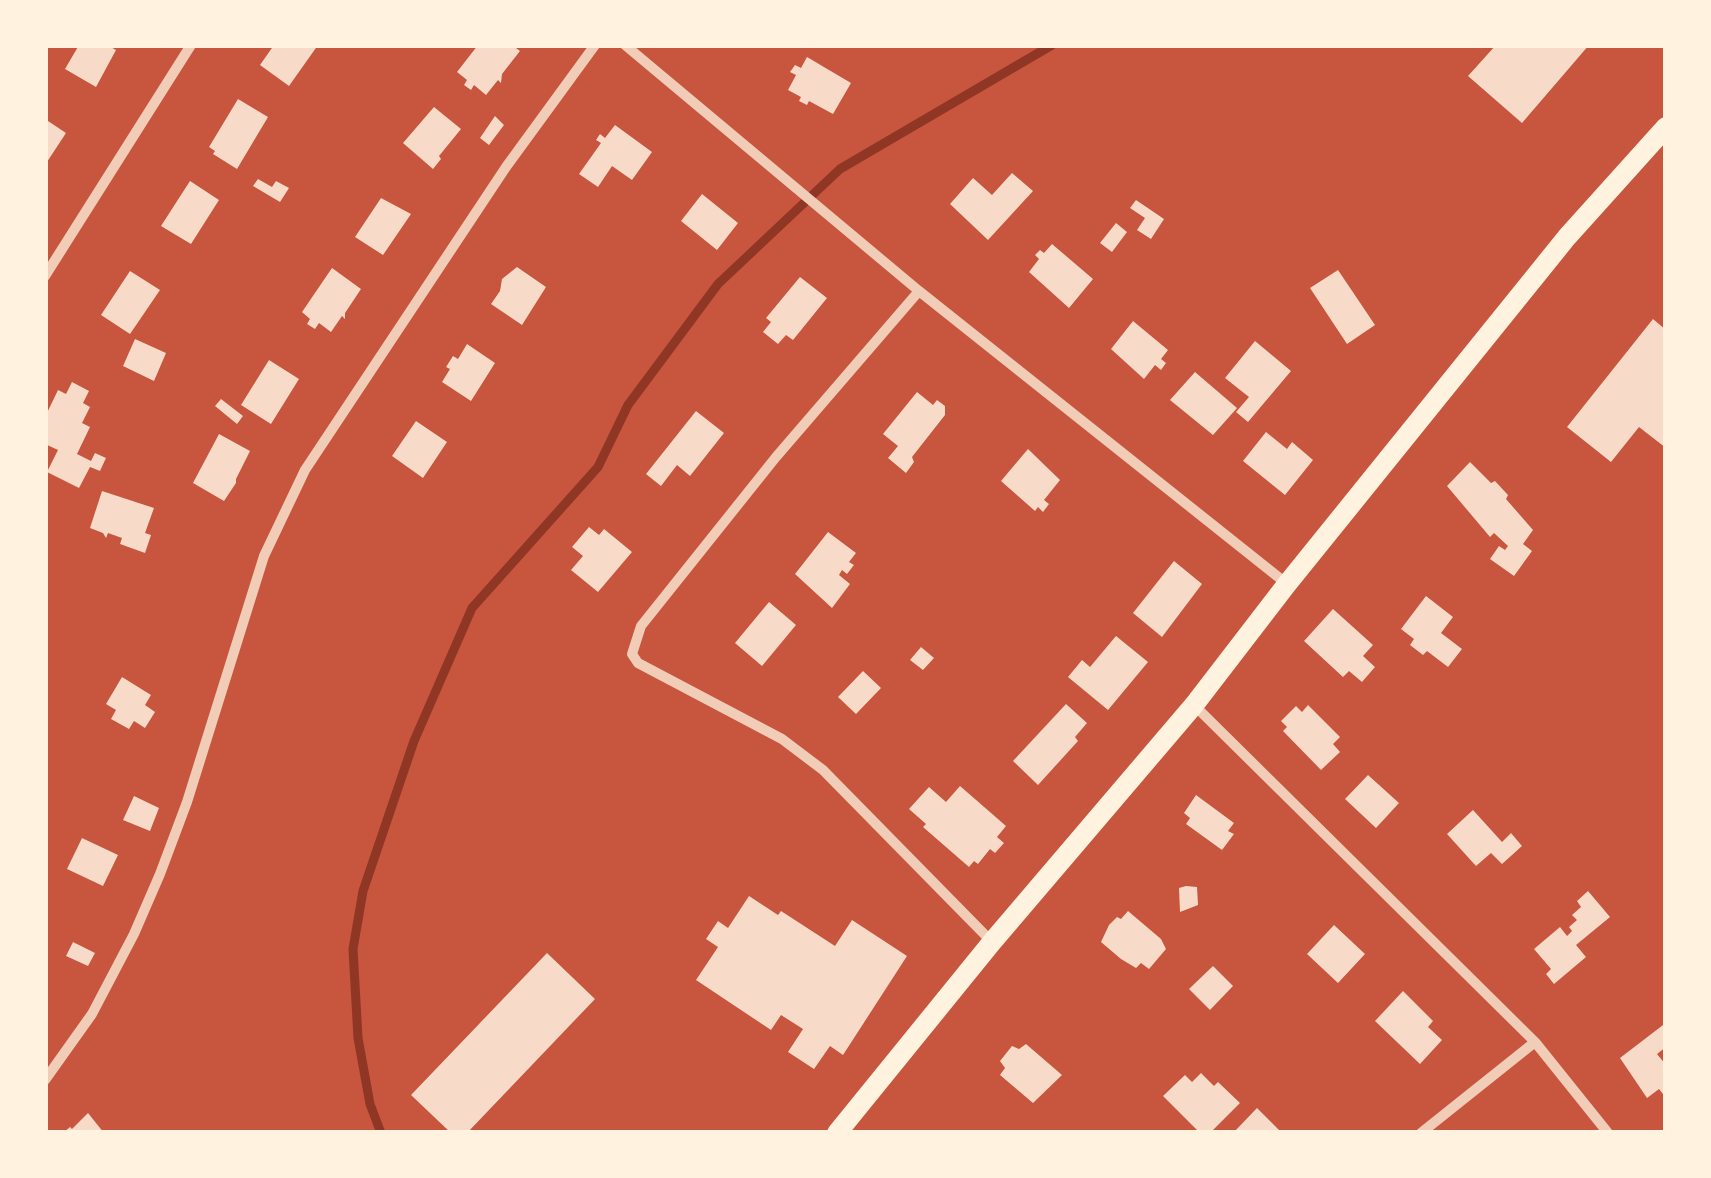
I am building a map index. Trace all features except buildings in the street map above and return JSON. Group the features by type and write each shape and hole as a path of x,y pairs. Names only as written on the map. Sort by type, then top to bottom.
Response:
{"main road":[{"path":"837,1133 992,942 1194,705 1567,237 1666,127"}],"street":[{"path":"45,276 191,45"},
{"path":"45,1080 92,1014 160,874 187,802 264,556 304,470 506,167 595,45"},
{"path":"625,45 919,291 1287,584"},
{"path":"919,291 776,457 641,626 632,654 638,663 782,739 823,770 992,942"},
{"path":"1194,705 1534,1042 1608,1133"},
{"path":"1420,1133 1534,1042"}],"waterway":[{"path":"381,1133 370,1104 358,1038 353,949 363,891 414,741 472,608 598,467 628,405 718,284 840,169 1052,45"}]}
